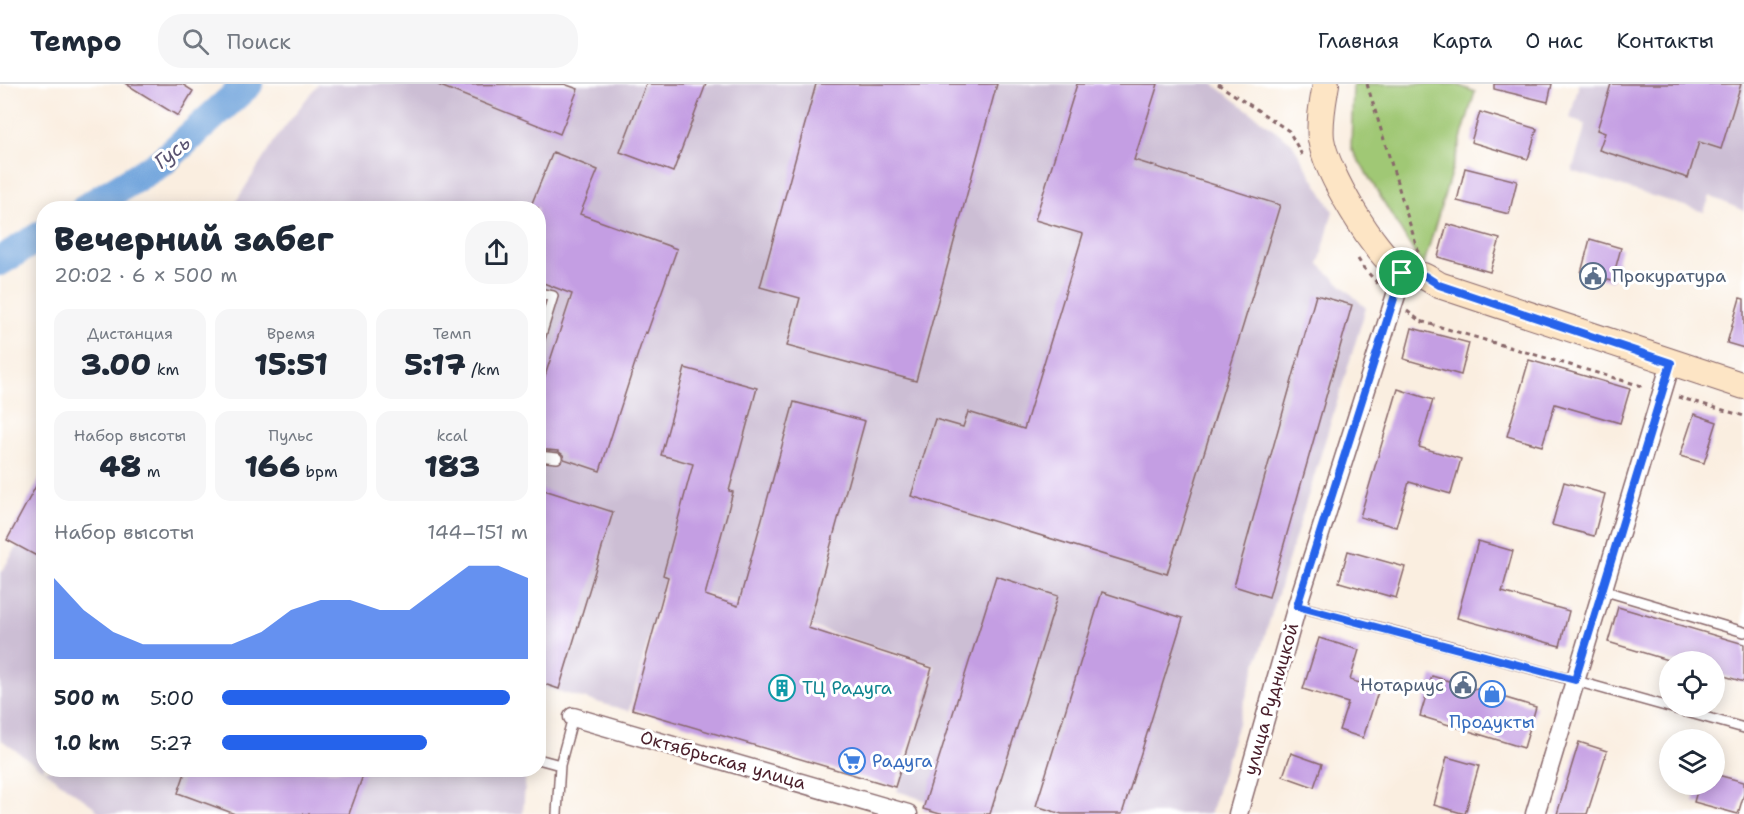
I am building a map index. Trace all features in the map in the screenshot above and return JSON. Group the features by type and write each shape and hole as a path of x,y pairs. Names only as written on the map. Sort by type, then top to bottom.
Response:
{"street":[{"path":"1326,84 1322,108 1321,140 1335,180 1384,256 1414,275 1439,285 1744,386"},
{"name":"улица Рудницкой","path":"1238,814 1297,606 1414,275"},
{"path":"1535,814 1671,363"},
{"name":"Октябрьская улица","path":"573,717 908,814"}],"lane":[{"path":"546,295 553,296 546,319"},
{"path":"546,457 557,458"},
{"path":"1602,590 1744,632"},
{"path":"1297,606 1575,680 1744,728"},
{"path":"557,814 560,765 573,717"},
{"path":"546,761 560,765"}],"path":[{"path":"1367,84 1414,275"},
{"path":"1662,392 1744,416"}],"shaded area":[{"path":"318,84 1213,84 1292,143 1333,211 1319,264 1366,308 1210,814 966,814 897,791 935,666 665,580 629,711 546,688 546,201 236,201 277,137"},
{"path":"1579,84 1744,84 1744,211 1710,196 1704,212 1572,171 1586,125 1570,118"},
{"path":"36,517 36,765 0,739 0,574"},
{"path":"53,777 526,777 523,814 100,814 93,806"}],"green space":[{"path":"1353,84 1455,84 1475,92 1423,267 1351,148"}],"building":[{"path":"126,84 182,84 193,91 178,116"},
{"path":"564,84 578,89 560,134 438,85"},
{"path":"646,84 706,84 673,172 620,152"},
{"path":"816,84 997,84 916,381 787,346 800,298 760,287"},
{"path":"1077,84 1158,84 1134,160 1280,205 1167,574 911,496 935,419 963,427 968,412 1024,429 1083,234 1035,220"},
{"path":"1494,84 1552,84 1548,102 1494,89"},
{"path":"1611,84 1741,84 1721,149 1699,142 1688,178 1599,150 1605,133 1597,130"},
{"path":"1480,112 1537,129 1528,159 1471,142"},
{"path":"553,152 598,170 580,214 677,249 647,333 645,332 600,471 564,459 558,451 546,450 546,373 572,294 546,284 546,201 533,201"},
{"path":"1465,168 1517,181 1509,214 1457,201"},
{"path":"1447,224 1500,239 1490,272 1438,257"},
{"path":"1590,239 1621,248 1612,281 1581,273"},
{"path":"1316,295 1352,305 1269,597 1234,586"},
{"path":"1740,298 1744,299 1744,348 1727,343"},
{"path":"1412,328 1469,343 1461,375 1404,359"},
{"path":"1529,360 1630,389 1620,423 1555,404 1542,446 1507,436"},
{"path":"685,368 757,388 729,491 733,492 705,595 738,606 794,402 865,421 808,628 932,668 895,787 632,709 668,577 663,575 693,464 661,455"},
{"path":"1398,389 1433,400 1419,447 1461,459 1451,494 1409,482 1396,527 1360,517"},
{"path":"1694,414 1717,422 1704,463 1680,456"},
{"path":"1564,482 1605,494 1594,536 1552,525"},
{"path":"36,486 36,556 7,540"},
{"path":"546,491 613,512 559,689 546,685"},
{"path":"1478,541 1513,551 1502,592 1569,611 1560,646 1457,618"},
{"path":"1348,551 1405,567 1396,598 1339,582"},
{"path":"996,576 1058,596 990,814 940,814 923,809"},
{"path":"1102,592 1183,618 1122,814 1062,814 1036,806"},
{"path":"1618,607 1744,644 1744,682 1725,676 1725,651 1659,651 1659,657 1608,642"},
{"path":"1319,638 1359,650 1350,680 1379,689 1363,738 1339,730 1348,703 1303,689"},
{"path":"1432,676 1536,707 1524,748 1420,716"},
{"path":"1579,742 1607,751 1587,814 1557,814"},
{"path":"1291,753 1322,764 1314,787 1283,776"},
{"path":"1447,757 1479,766 1465,814 1434,805"},
{"path":"184,777 362,777 349,814 235,814 178,793"},
{"path":"1725,777 1744,782 1744,794 1738,814 1694,802 1696,795 1725,795"}],"waterway":[{"name":"Гусь","path":"98,201 162,162 248,84"},
{"name":"Гусь","path":"0,261 36,239"}],"place":[{"name":"Прокуратура","path":"1593,276"},
{"name":"Нотариус","path":"1463,685"},
{"name":"ТЦ Радуга","path":"782,688"},
{"name":"Продукты","path":"1492,694"},
{"name":"Радуга","path":"852,761"}],"route":[{"path":"1402,273 1425,276 1439,285 1671,363 1575,680 1297,606 1402,273"}]}
